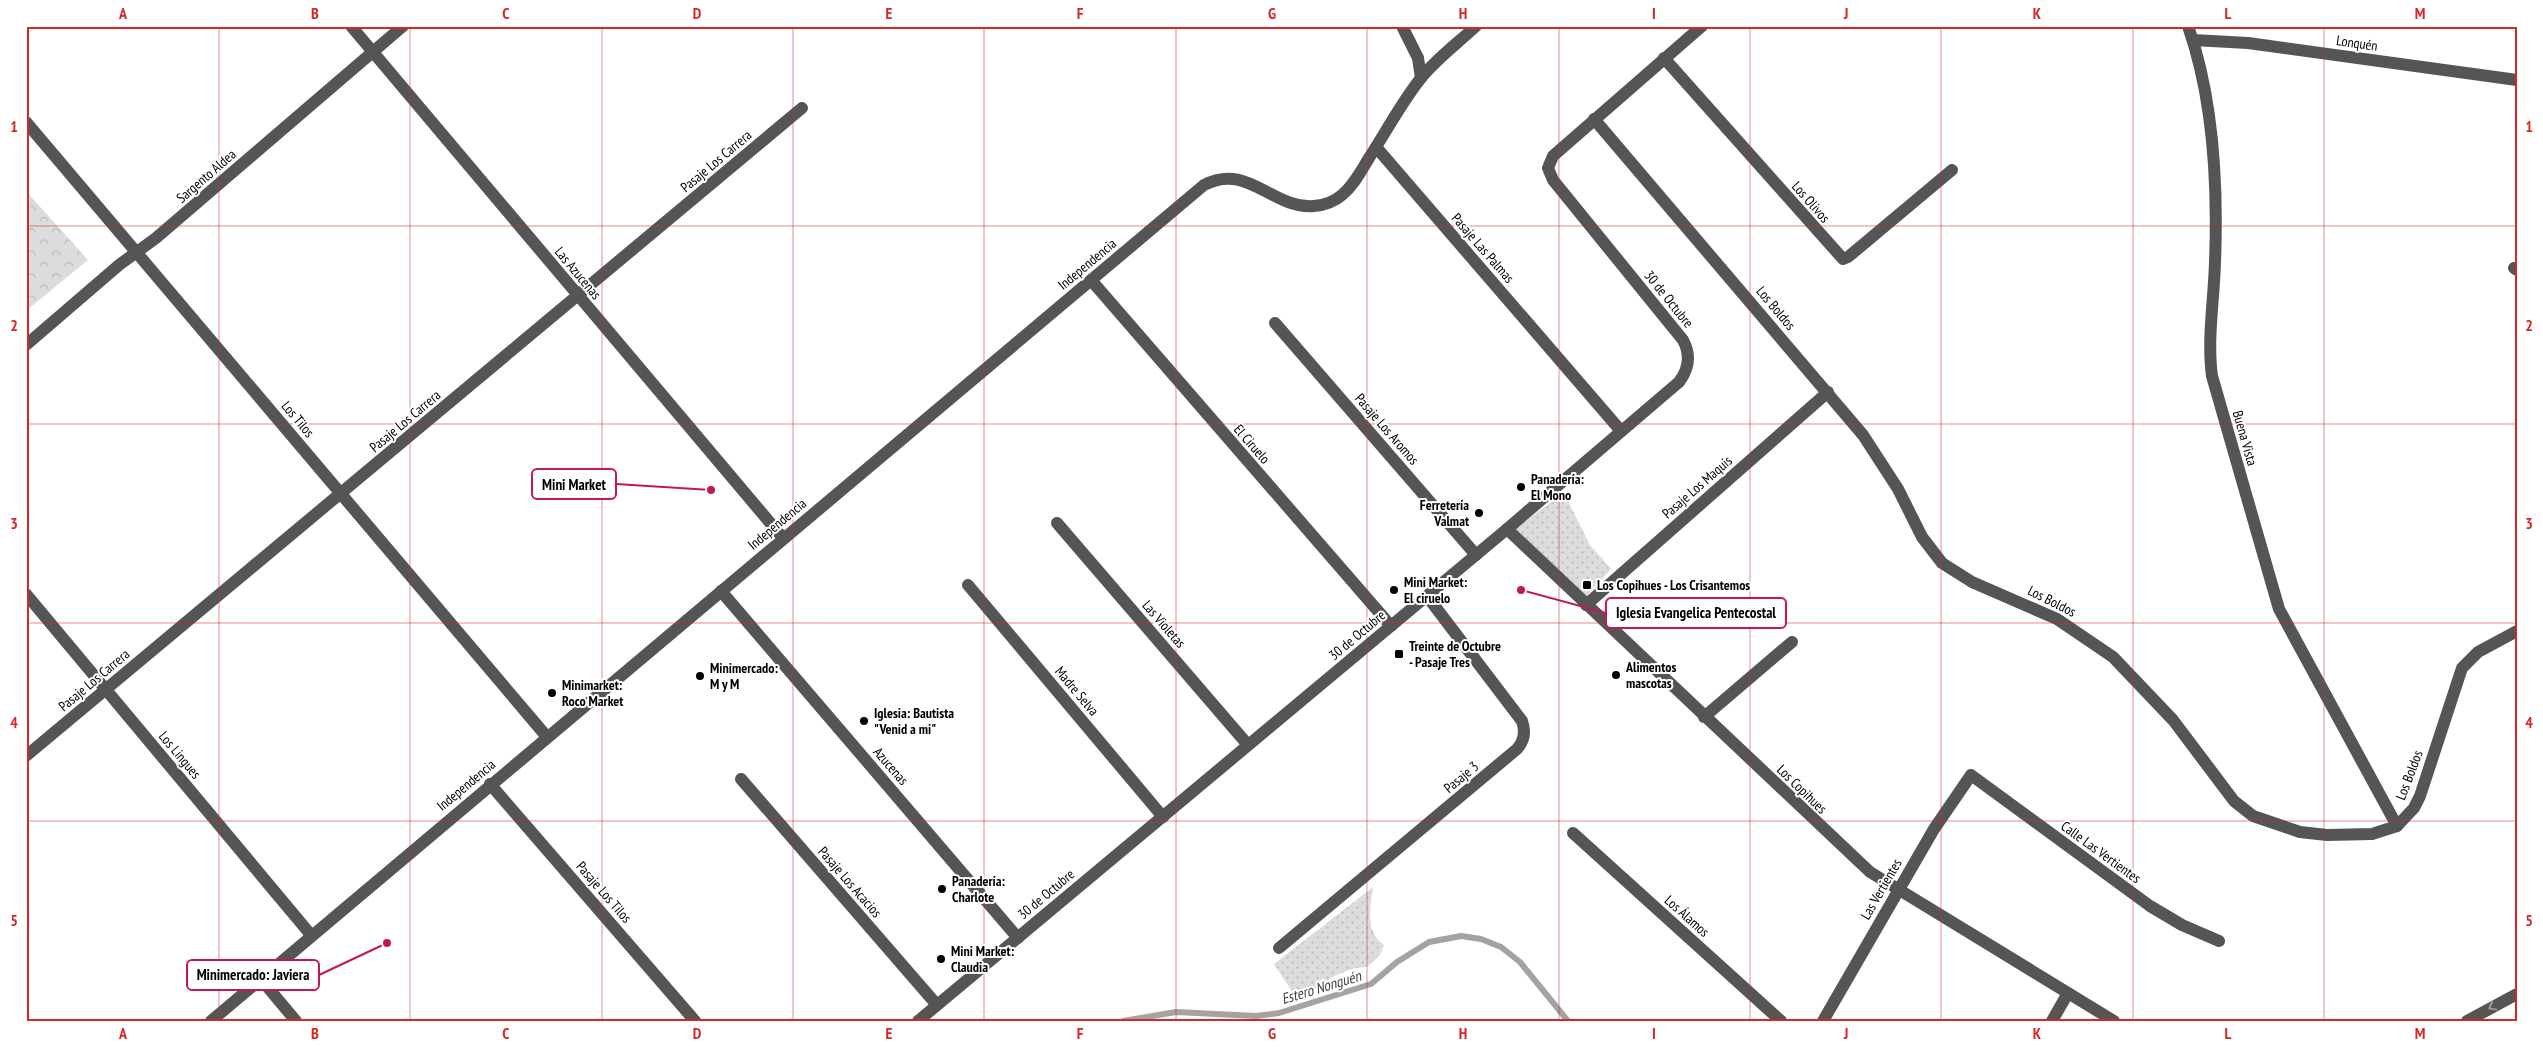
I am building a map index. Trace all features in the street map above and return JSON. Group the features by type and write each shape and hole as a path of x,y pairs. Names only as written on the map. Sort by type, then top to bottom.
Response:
{"street":[{"name":"Las Azucenas","path":"351,26 784,538"},
{"name":"Sargento Aldea","path":"26,345 156,238 402,26"},
{"path":"1402,26 1418,58 1421,78"},
{"path":"1376,147 1421,78 1476,26"},
{"name":"30 de Octubre","path":"918,1021 1507,529 1679,382 1687,368 1688,353 1683,340 1549,174 1549,164 1553,156 1594,119 1702,26"},
{"name":"Buena Vista","path":"2188,26 2199,60 2209,116 2215,202 2215,264 2210,352 2212,376 2279,610 2397,826"},
{"name":"Lonquén","path":"2193,40 2248,42 2517,80"},
{"name":"Los Olivos","path":"1664,58 1843,259 1848,257 1952,170"},
{"name":"Pasaje Los Carrera","path":"26,756 802,108"},
{"name":"Los Boldos","path":"1594,119 1863,435 1881,461 1922,537 1942,563 1972,582 2057,618 2113,657 2173,720 2234,801 2244,810 2273,824 2314,834 2372,834 2397,826 2414,808 2420,796 2462,668 2478,652 2517,631"},
{"name":"Los Tilos","path":"26,122 547,737"},
{"name":"Independencia","path":"210,1021 1204,185 1214,180 1232,177 1248,182 1292,204 1323,204 1333,201 1349,189 1376,147"},
{"name":"Pasaje Las Palmas","path":"1376,147 1621,431"},
{"name":"El Ciruelo","path":"1091,280 1391,626"},
{"name":"Pasaje Los Aromos","path":"1275,323 1476,555"},
{"name":"Pasaje Los Maquis","path":"1586,605 1828,392"},
{"name":"Las Violetas","path":"1057,523 1248,745"},
{"name":"Los Copihues","path":"1507,529 1852,857 1898,890 2114,1021"},
{"name":"Madre Selva","path":"968,584 1163,816"},
{"name":"Azucenas","path":"721,591 1018,938"},
{"name":"Los Lingues","path":"26,594 311,935"},
{"name":"Pasaje 3","path":"1279,948 1517,749 1523,740 1524,728 1522,722 1427,596"},
{"path":"1704,717 1792,642"},
{"name":"Las Vertientes","path":"1823,1021 1934,829 1971,775"},
{"name":"Calle Las Vertientes","path":"1971,775 2150,906 2182,925 2219,941"},
{"name":"Pasaje Los Acacios","path":"741,779 937,1005"},
{"name":"Pasaje Los Tilos","path":"490,784 695,1021"},
{"name":"Los Álamos","path":"1573,833 1781,1021"},
{"path":"260,978 296,1021"},
{"path":"2052,1021 2068,993"},
{"path":"2467,1021 2517,994"}],"green space":[{"path":"26,191 88,260 26,311"},
{"path":"1564,493 1590,545 1611,569 1585,598 1512,530"},
{"path":"1373,887 1370,919 1374,933 1384,945 1380,955 1367,967 1349,970 1331,978 1299,1002 1274,964"}],"waterway":[{"name":"Estero Nonguén","path":"1123,1021 1176,1012 1256,1016 1279,1013 1371,984 1397,962 1429,942 1461,936 1481,939 1501,947 1520,962 1568,1021"}],"place":[{"name":"Panadería: El Mono","path":"1521,487"},
{"name":"Mini Market","path":"711,490"},
{"name":"Ferretería Valmat","path":"1479,513"},
{"name":"Los Copihues - Los Crisantemos","path":"1587,585"},
{"name":"Mini Market: El ciruelo","path":"1394,590"},
{"name":"Iglesia Evangelica Pentecostal","path":"1521,590"},
{"name":"Treinte de Octubre - Pasaje Tres","path":"1399,654"},
{"name":"Alimentos mascotas","path":"1616,675"},
{"name":"Minimercado: M y M","path":"700,676"},
{"name":"Minimarket: Roco Market","path":"552,693"},
{"name":"Iglesia: Bautista \"Venid a mi\"","path":"864,721"},
{"name":"Panadería: Charlote","path":"942,889"},
{"name":"Minimercado: Javiera","path":"387,943"},
{"name":"Mini Market: Claudia","path":"941,959"}]}
